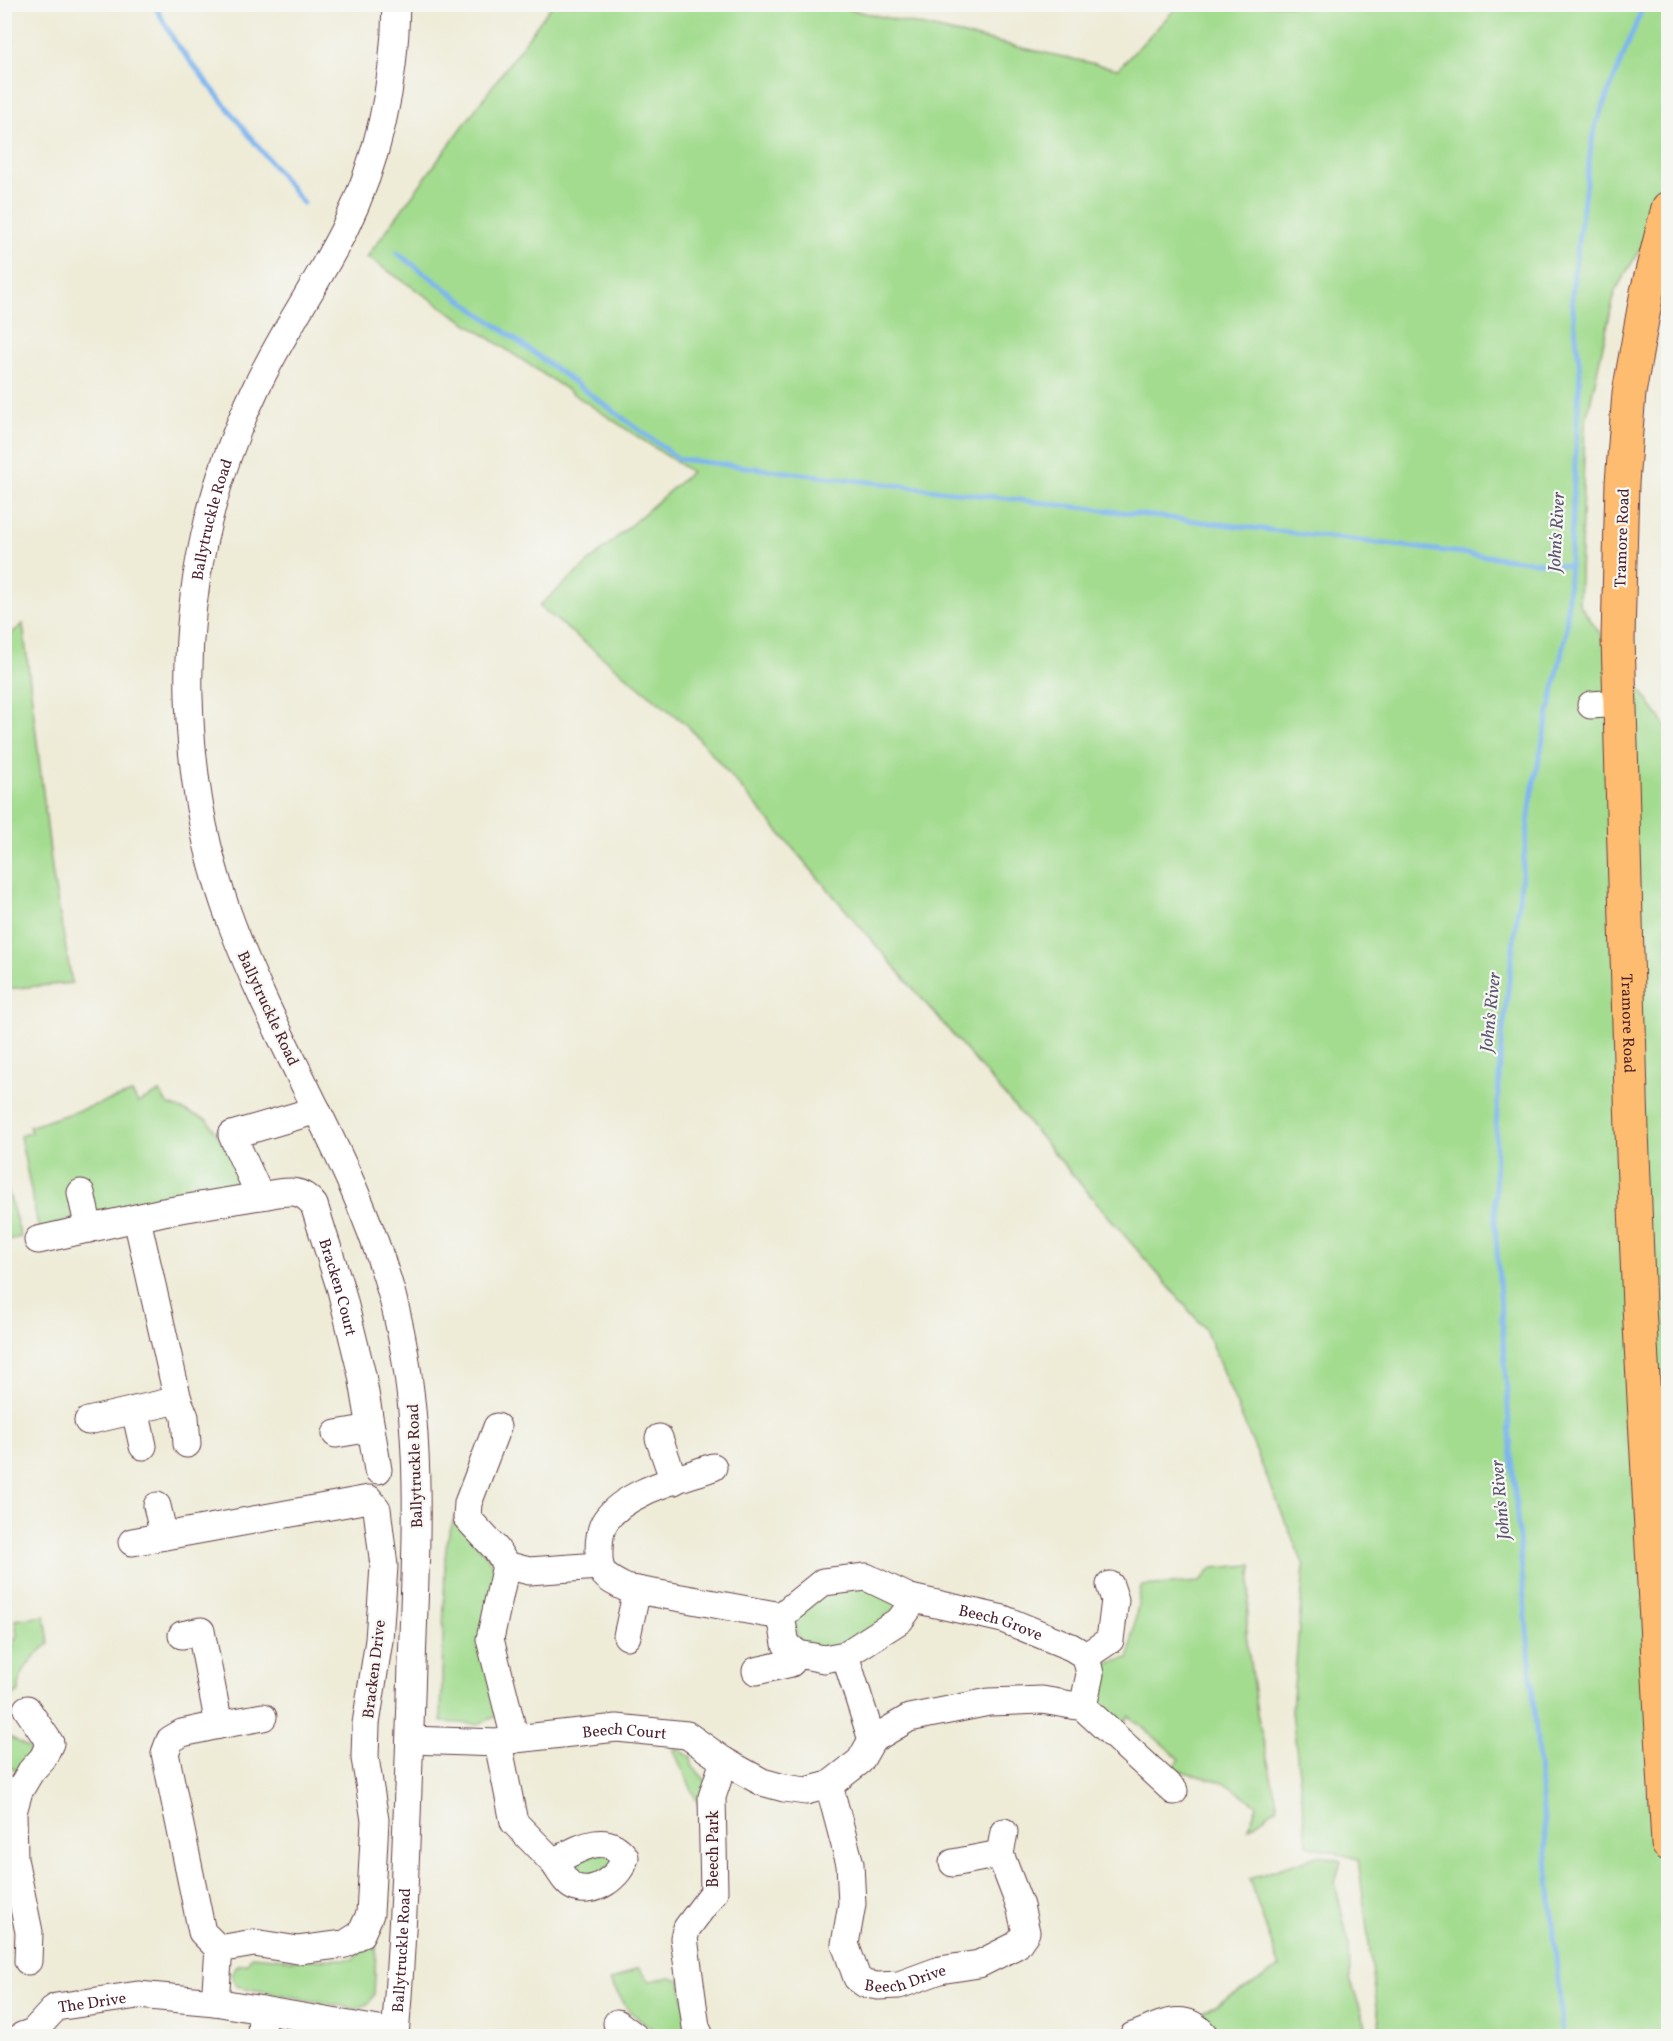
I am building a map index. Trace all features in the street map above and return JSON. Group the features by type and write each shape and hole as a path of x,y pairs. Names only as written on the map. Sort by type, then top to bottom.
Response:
{"main road":[{"name":"Tramore Road","path":"1668,208 1640,329 1626,422 1619,572 1605,704 1668,1844"}],"street":[{"name":"Ballytruckle Road","path":"396,4 390,87 376,151 344,230 268,363 229,451 207,525 196,584 190,634 189,678 191,747 199,804 213,865 231,924 353,1186 393,1298 408,1374 414,1418 417,1480 403,1929 396,2035"},
{"path":"260,1196 232,1135 317,1110"},
{"name":"Bracken Court","path":"38,1240 163,1212 296,1191 307,1195 314,1205 341,1290 362,1375 378,1470"},
{"path":"81,1193 89,1229"},
{"path":"137,1219 178,1400 185,1417 187,1444"},
{"path":"88,1421 178,1400"},
{"path":"135,1410 143,1446"},
{"path":"496,1427 468,1503 467,1518 496,1549 506,1565 529,1571 598,1566"},
{"path":"336,1434 371,1428"},
{"path":"659,1438 674,1481"},
{"path":"713,1467 627,1500 605,1521 599,1541 598,1566 608,1579 626,1588 782,1616 786,1644 798,1654 824,1659 844,1656 900,1620 908,1609 910,1598"},
{"name":"Bracken Drive","path":"132,1542 369,1499 377,1509 384,1566 379,1640 366,1733 365,1758 375,1820 370,1914 361,1934 345,1944 298,1950 254,1943 219,1949"},
{"path":"156,1506 164,1536"},
{"path":"506,1565 490,1639 507,1741 514,1822 553,1862"},
{"name":"Beech Grove","path":"782,1616 823,1582 866,1577 910,1598 1004,1618 1071,1647 1086,1656"},
{"path":"1083,1707 1090,1674 1086,1656 1110,1640 1115,1600 1110,1585"},
{"path":"627,1636 638,1590"},
{"path":"182,1635 201,1631 219,1725"},
{"path":"756,1671 790,1663 798,1654"},
{"path":"844,1656 872,1740"},
{"path":"724,1761 762,1782 806,1791 829,1785 860,1761 872,1740 909,1718 989,1702 1042,1700 1083,1707 1173,1791"},
{"path":"27,1709 50,1743 43,1758 31,1771 19,1791 13,1812 9,1860 29,1932 28,1961"},
{"path":"215,2002 219,1949 202,1932 165,1753 170,1740 182,1733 263,1717"},
{"name":"Beech Court","path":"410,1740 507,1741 617,1728 687,1735 724,1761"},
{"name":"Beech Park","path":"700,2037 696,2027 684,1938 687,1928 714,1892 712,1797 724,1761"},
{"name":"Beech Drive","path":"829,1785 850,1864 852,1904 845,1944 857,1978 866,1984 899,1985 940,1970 979,1964 1017,1945 1026,1932 1002,1843 953,1863"},
{"name":"The Drive","path":"22,2037 33,2031 56,2007 138,1995 215,2002 396,2035"},
{"path":"261,2037 262,2010"},
{"path":"1134,2037 1177,2020 1190,2022 1202,2032"}],"green space":[{"path":"552,5 829,5 1118,69 1179,5 1668,5 1668,202 1615,291 1585,426 1579,604 1668,729 1668,2036 1381,2036 1358,1859 1307,1845 1292,1711 1304,1566 1205,1329 688,726 539,606 691,472 367,257"},
{"path":"23,624 53,877 72,983 5,989 5,639"},
{"path":"160,1092 167,1104 208,1120 229,1152 236,1170 236,1179 232,1186 221,1188 222,1194 110,1215 97,1211 39,1230 20,1136 31,1132 29,1127 132,1093 138,1103"},
{"path":"4,1177 21,1237 5,1241 4,1241"},
{"path":"455,1516 495,1567 501,1714 478,1724 441,1722 445,1560 447,1540"},
{"path":"1252,1565 1246,1634 1257,1713 1278,1807 1249,1828 1257,1805 1223,1782 1173,1769 1180,1759 1129,1716 1122,1726 1097,1707 1101,1665 1129,1658 1141,1586 1200,1582 1212,1568"},
{"path":"862,1584 897,1603 896,1613 855,1642 820,1653 801,1647 792,1615 829,1588"},
{"path":"45,1616 49,1644 28,1664 21,1677 19,1692 8,1699 5,1706 5,1688 10,1677 5,1675 5,1669 17,1634 15,1620"},
{"path":"5,1728 7,1735 38,1754 23,1772 9,1767 5,1777"},
{"path":"673,1749 678,1749 691,1757 692,1766 708,1783 702,1812"},
{"path":"604,1849 619,1861 583,1882 571,1864"},
{"path":"1320,1855 1341,1861 1335,1883 1349,1944 1350,1979 1366,2026 1365,2036 1216,2036 1203,2012 1280,1968 1249,1879"},
{"path":"377,1926 374,1994 369,2003 357,2009 236,1986 231,1975 238,1965 247,1964 252,1956 294,1960 353,1959 364,1949"},
{"path":"638,1968 650,1981 670,1977 681,1980 691,2036 662,2036 629,2011 610,1981"}],"waterway":[{"path":"154,4 175,42 303,203"},
{"name":"John's River","path":"1563,2036 1510,1436 1495,1223 1496,1129 1501,1047 1532,792 1566,633 1580,370 1572,299 1574,272 1596,124 1644,4"},
{"path":"397,253 679,459 1569,566"}]}
